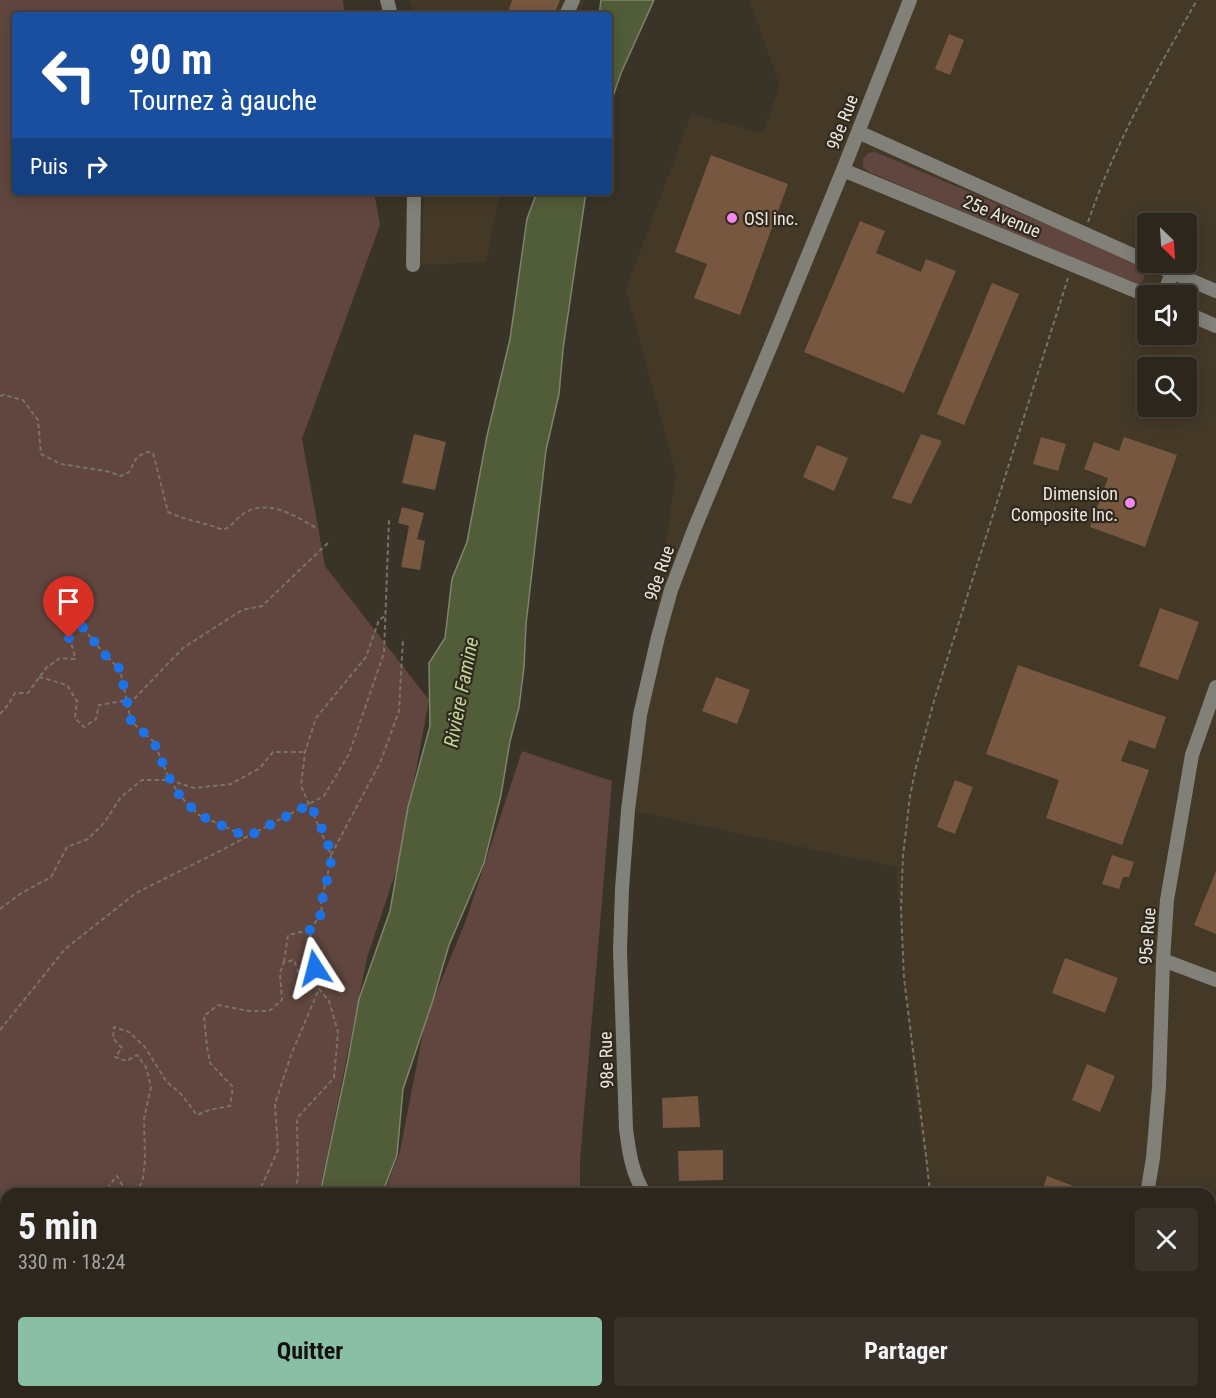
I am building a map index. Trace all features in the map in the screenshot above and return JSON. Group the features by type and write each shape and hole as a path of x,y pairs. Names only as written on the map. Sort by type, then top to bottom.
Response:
{"street":[{"name":"98e Rue","path":"641,1188 630,1155 626,1129 620,950 628,810 640,715 669,599 695,527 843,170 910,0"},
{"name":"25e Avenue","path":"858,132 1137,257"},
{"name":"25e Avenue","path":"843,170 1137,291"},
{"path":"413,265 414,195"},
{"name":"25e Avenue","path":"1172,273 1216,291"},
{"path":"1167,285 1172,273"},
{"path":"1197,318 1216,326"},
{"name":"95e Rue","path":"1148,1188 1154,1158 1159,1087 1167,900 1192,755 1216,687"},
{"path":"1163,960 1216,980"}],"path":[{"path":"1086,228 1121,139 1197,0"},
{"path":"929,1188 901,940 901,887 908,811 926,729 1070,270"},
{"path":"0,396 22,400 38,420 41,454 61,464 106,471 121,476 129,472 137,457 147,452 153,453 168,512 183,519 223,530 229,528 246,511 267,507 290,513 318,529"},
{"path":"0,1030 65,949 136,893 324,796 348,754 384,653 388,519"},
{"path":"39,677 67,685 77,701 75,718 84,727 96,719 99,705 134,699 183,648 242,610 262,606 330,541"},
{"path":"0,714 15,693 28,693 46,668 60,658 75,659 62,610 61,596 73,582 83,628 120,669 131,721 154,742 170,780 180,796 199,815 247,837"},
{"path":"331,855 301,786 305,752 316,718 366,657 379,620 385,616"},
{"path":"296,1188 298,1178 297,1118 334,1078 338,1032 329,1001 320,989 311,949 310,930 322,913 321,901 331,855 380,763 399,711 403,638"},
{"path":"0,909 51,876 66,847 88,839 104,823 121,797 142,780 170,780 194,788 231,784 260,768 273,752 305,752"},
{"path":"138,1188 143,1178 144,1119 151,1087 146,1067 137,1055 126,1061 115,1057 122,1048 113,1038 114,1027 129,1032 145,1047 166,1081 181,1094 197,1115 209,1110 230,1107 232,1087 210,1063 204,1016 218,1005 249,1011 269,1011 282,1000 280,973 288,935 310,930"},
{"path":"284,962 294,960 301,990 311,988 306,979 306,971 315,968"},
{"path":"261,1188 278,1150 275,1104 291,1055 320,989"},
{"path":"107,1188 117,1176 124,1188"}],"shaded area":[{"path":"0,0 343,0 345,12 12,12 12,195 375,195 380,225 302,439 325,566 429,700 399,862 367,958 320,1188 0,1188"},
{"path":"410,0 585,0 580,12 413,12"},
{"path":"751,0 1216,0 1216,1188 930,1188 916,1105 896,867 628,810 676,474 626,290 691,114 762,133 780,86"},
{"path":"875,152 1137,264 1137,273 1144,273 1143,280 1137,285 869,172 863,167 863,159 868,153"},
{"path":"424,195 500,195 486,262 421,265"},
{"path":"522,751 612,781 580,1161 580,1188 386,1188 400,1151 426,1017 466,920"}],"water":[{"path":"601,0 654,0 621,73 612,99 612,12 599,12"},
{"name":"Rivière Famine","path":"536,195 586,195 563,349 559,394 546,450 519,707 510,741 501,795 484,863 449,945 403,1089 397,1155 384,1188 321,1188 359,999 390,911 408,807 430,726 429,663 445,638 452,579 467,542 487,436 510,339 527,219"}],"building":[{"path":"512,0 560,0 555,12 508,12"},
{"path":"949,34 964,40 950,75 935,69"},
{"name":"OSI inc.","path":"711,155 788,184 740,315 694,298 707,264 675,252"},
{"path":"860,221 885,231 876,253 921,272 926,259 956,271 904,393 804,352"},
{"path":"992,283 1019,294 964,425 937,414"},
{"path":"414,434 446,442 435,490 402,483"},
{"path":"921,434 942,441 911,504 892,498"},
{"path":"1041,437 1066,444 1058,471 1033,464"},
{"name":"Dimension Composite Inc.","path":"1124,437 1177,455 1145,547 1090,527 1108,478 1084,469 1094,442 1119,451"},
{"path":"817,445 848,458 834,491 803,477"},
{"path":"402,507 424,513 417,539 425,541 420,570 401,567 409,526 398,523"},
{"path":"1160,608 1199,622 1178,680 1139,666"},
{"path":"1018,665 1166,717 1155,749 1129,740 1121,761 1149,770 1122,845 1046,818 1059,780 986,754"},
{"path":"716,677 750,690 737,724 702,711"},
{"path":"955,780 973,787 955,834 937,827"},
{"path":"1112,855 1134,862 1129,877 1123,877 1119,889 1102,884"},
{"path":"1216,871 1216,934 1194,925"},
{"path":"1065,958 1118,978 1105,1013 1052,993"},
{"path":"1087,1064 1115,1076 1100,1112 1072,1100"},
{"path":"698,1096 700,1127 663,1128 662,1098"},
{"path":"723,1150 723,1180 679,1181 678,1151"},
{"path":"1047,1176 1079,1188 1043,1188"}],"place":[{"name":"OSI inc.","path":"732,218"},
{"name":"Dimension Composite Inc.","path":"1130,503"}],"route":[{"path":"69,638 61,596 73,582 83,628 120,669 131,721 154,742 167,774 180,796 199,815 247,837 310,804 331,855 321,901 322,913 310,930 315,968"}]}
